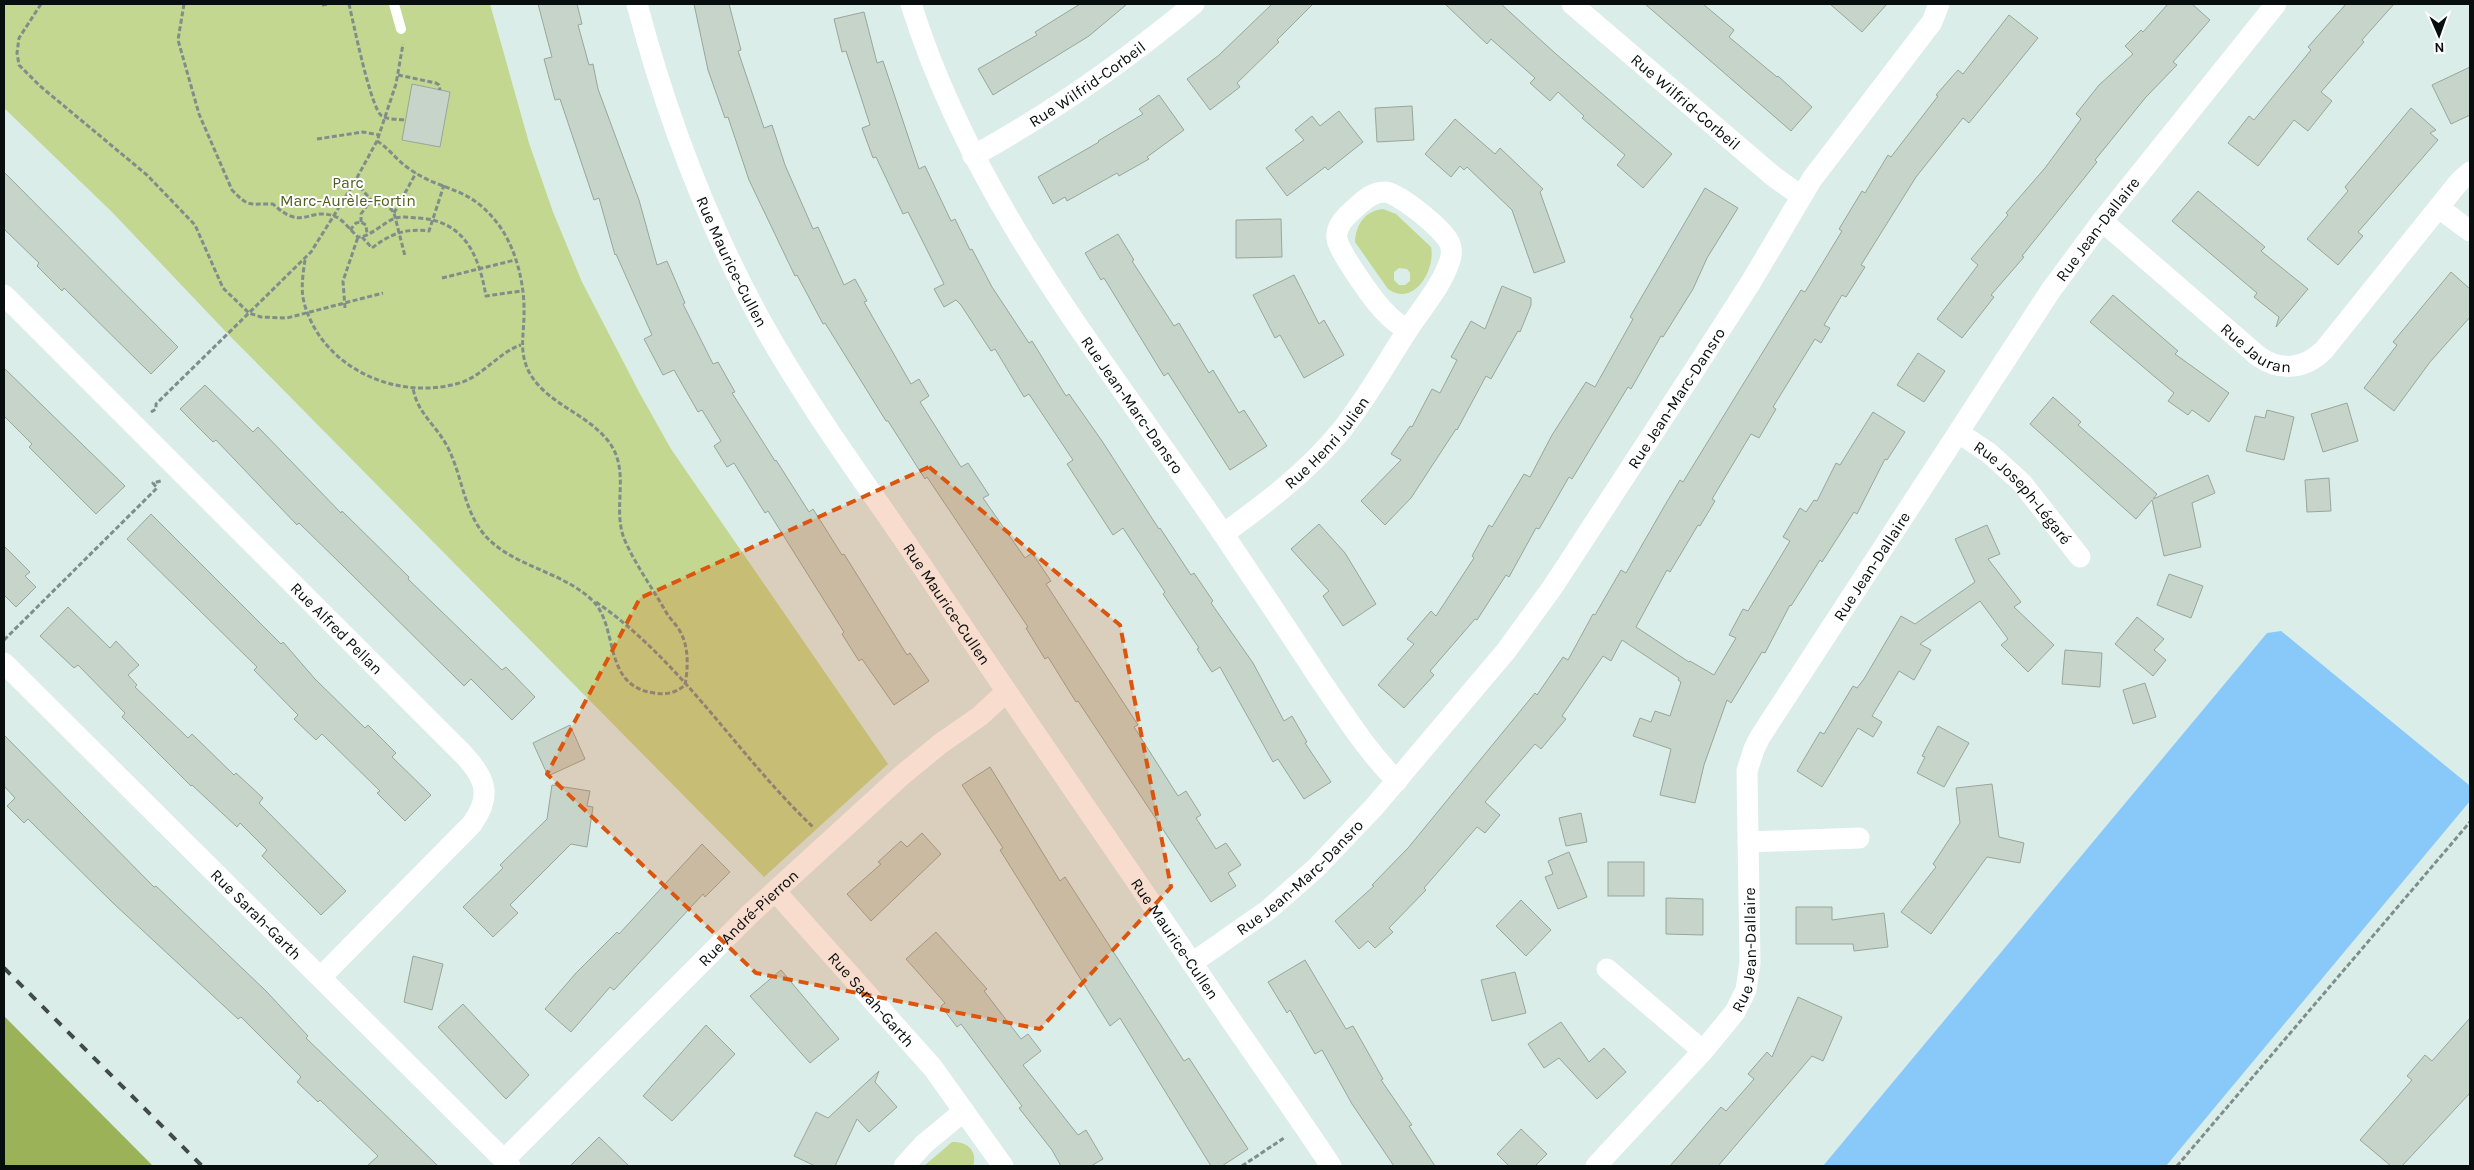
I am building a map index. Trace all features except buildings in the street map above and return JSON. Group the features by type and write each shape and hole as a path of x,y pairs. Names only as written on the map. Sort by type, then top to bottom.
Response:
{"street":[{"name":"Rue Maurice-Cullen","path":"637,4 662,89 704,205 750,300 813,406 1330,1166"},
{"name":"Rue Jean-Marc-Dansro","path":"911,4 932,66 973,156 1008,219 1038,267 1223,534 1363,743 1397,781"},
{"name":"Rue Wilfrid-Corbeil","path":"973,156 1016,132 1117,65 1194,4"},
{"name":"Rue Wilfrid-Corbeil","path":"1572,4 1773,176 1801,196"},
{"name":"Rue Jean-Marc-Dansro","path":"1192,964 1268,910 1302,881 1345,839 1486,676 1538,608 1751,282 1801,196 1826,158 1932,22 1939,4"},
{"name":"Rue Jean-Dallaire","path":"1596,1166 1703,1051 1735,1012 1744,995 1749,978 1747,771 1754,748 2051,290 2102,221 2276,4"},
{"name":"Rue Jauran","path":"2102,221 2258,356 2274,365 2289,367 2312,360 2324,350 2470,172"},
{"name":"Rue Henri Julien","path":"1223,534 1270,500 1329,445 1351,417 1408,330 1446,270 1451,256 1450,244 1402,198 1388,193 1379,193 1365,199 1347,215 1339,226 1337,238 1341,249 1376,301 1390,317 1408,330"},
{"path":"2439,208 2470,230"},
{"name":"Rue Alfred Pellan","path":"4,295 464,755 480,774 484,799 478,815 472,824 321,977"},
{"name":"Rue Joseph-Légaré","path":"1959,433 1989,453 2022,483 2080,556"},
{"name":"Rue Sarah-Garth","path":"4,663 507,1163"},
{"name":"Rue André-Pierron","path":"507,1163 775,891 901,776 940,744 980,716 1006,692"},
{"path":"1748,842 1859,838"},
{"name":"Rue Sarah-Garth","path":"775,891 922,1056 1003,1166"},
{"path":"1606,969 1703,1051"},
{"path":"904,1166 924,1144 964,1111"}],"lane":[{"path":"394,4 400,29"}],"path":[{"path":"41,4 19,38 17,53 19,65 40,86 147,174 195,225 223,288 249,313 274,318 308,314 344,306 383,293"},
{"path":"184,4 178,40 199,114 232,190 251,206 273,204 286,216 298,219 319,215 334,216 350,230 362,236 372,248 386,237 399,231 429,231 444,185"},
{"path":"322,5 328,4"},
{"path":"349,4 378,113 386,118 405,120"},
{"path":"145,414 154,411 156,404 306,259 355,181 379,135 386,118 398,75 403,41"},
{"path":"398,75 436,82 440,85 440,90"},
{"path":"317,139 364,132 379,135"},
{"path":"376,141 416,173 460,191 485,209 506,236 515,260 521,291 524,317 521,345 528,369 545,392 591,423 615,452 621,473 619,508 621,529 632,554 666,612 681,632 687,652 685,685 679,690 660,694 640,689 625,678 617,666 599,609 589,597"},
{"path":"394,213 416,173"},
{"path":"355,181 371,200 391,209 394,213 405,256"},
{"path":"361,222 361,214 371,200"},
{"path":"362,236 396,218 432,219 445,224 465,237 481,268 486,296 521,291"},
{"path":"344,306 343,281 348,258 362,236 366,225 361,222 356,223 350,230"},
{"path":"306,259 303,292 308,314 329,346 350,366 369,378 388,385 438,388 461,383 473,378 513,348 521,345"},
{"path":"442,278 515,260"},
{"path":"413,388 420,410 447,445 469,510 483,534 500,548 589,597 628,627 685,685 815,830"},
{"path":"4,640 157,488 153,484 166,480"},
{"path":"2177,1166 2470,823"},
{"path":"1242,1166 1284,1138"}],"highlighted area":[{"path":"929,467 1120,625 1171,887 1040,1029 756,973 547,774 640,598"}],"green space":[{"name":"Parc Marc-Aurèle-Fortin","path":"4,4 490,4 529,143 553,212 582,282 639,392 671,449 888,764 764,877 228,334 112,212 4,108"},
{"path":"1383,209 1396,214 1431,247 1432,256 1426,275 1414,290 1406,294 1398,294 1388,289 1355,242 1360,224 1366,216","holes":["1399,268 1407,269 1410,273 1410,281 1405,285 1399,285 1394,280 1394,272"]},
{"path":"4,1016 153,1166 4,1166"},
{"path":"952,1142 962,1143 970,1148 974,1156 973,1166 924,1166"}],"water":[{"path":"2281,631 2469,785 2470,801 2166,1166 1823,1166 2267,633"}],"railway":[{"path":"4,968 202,1166"}]}
